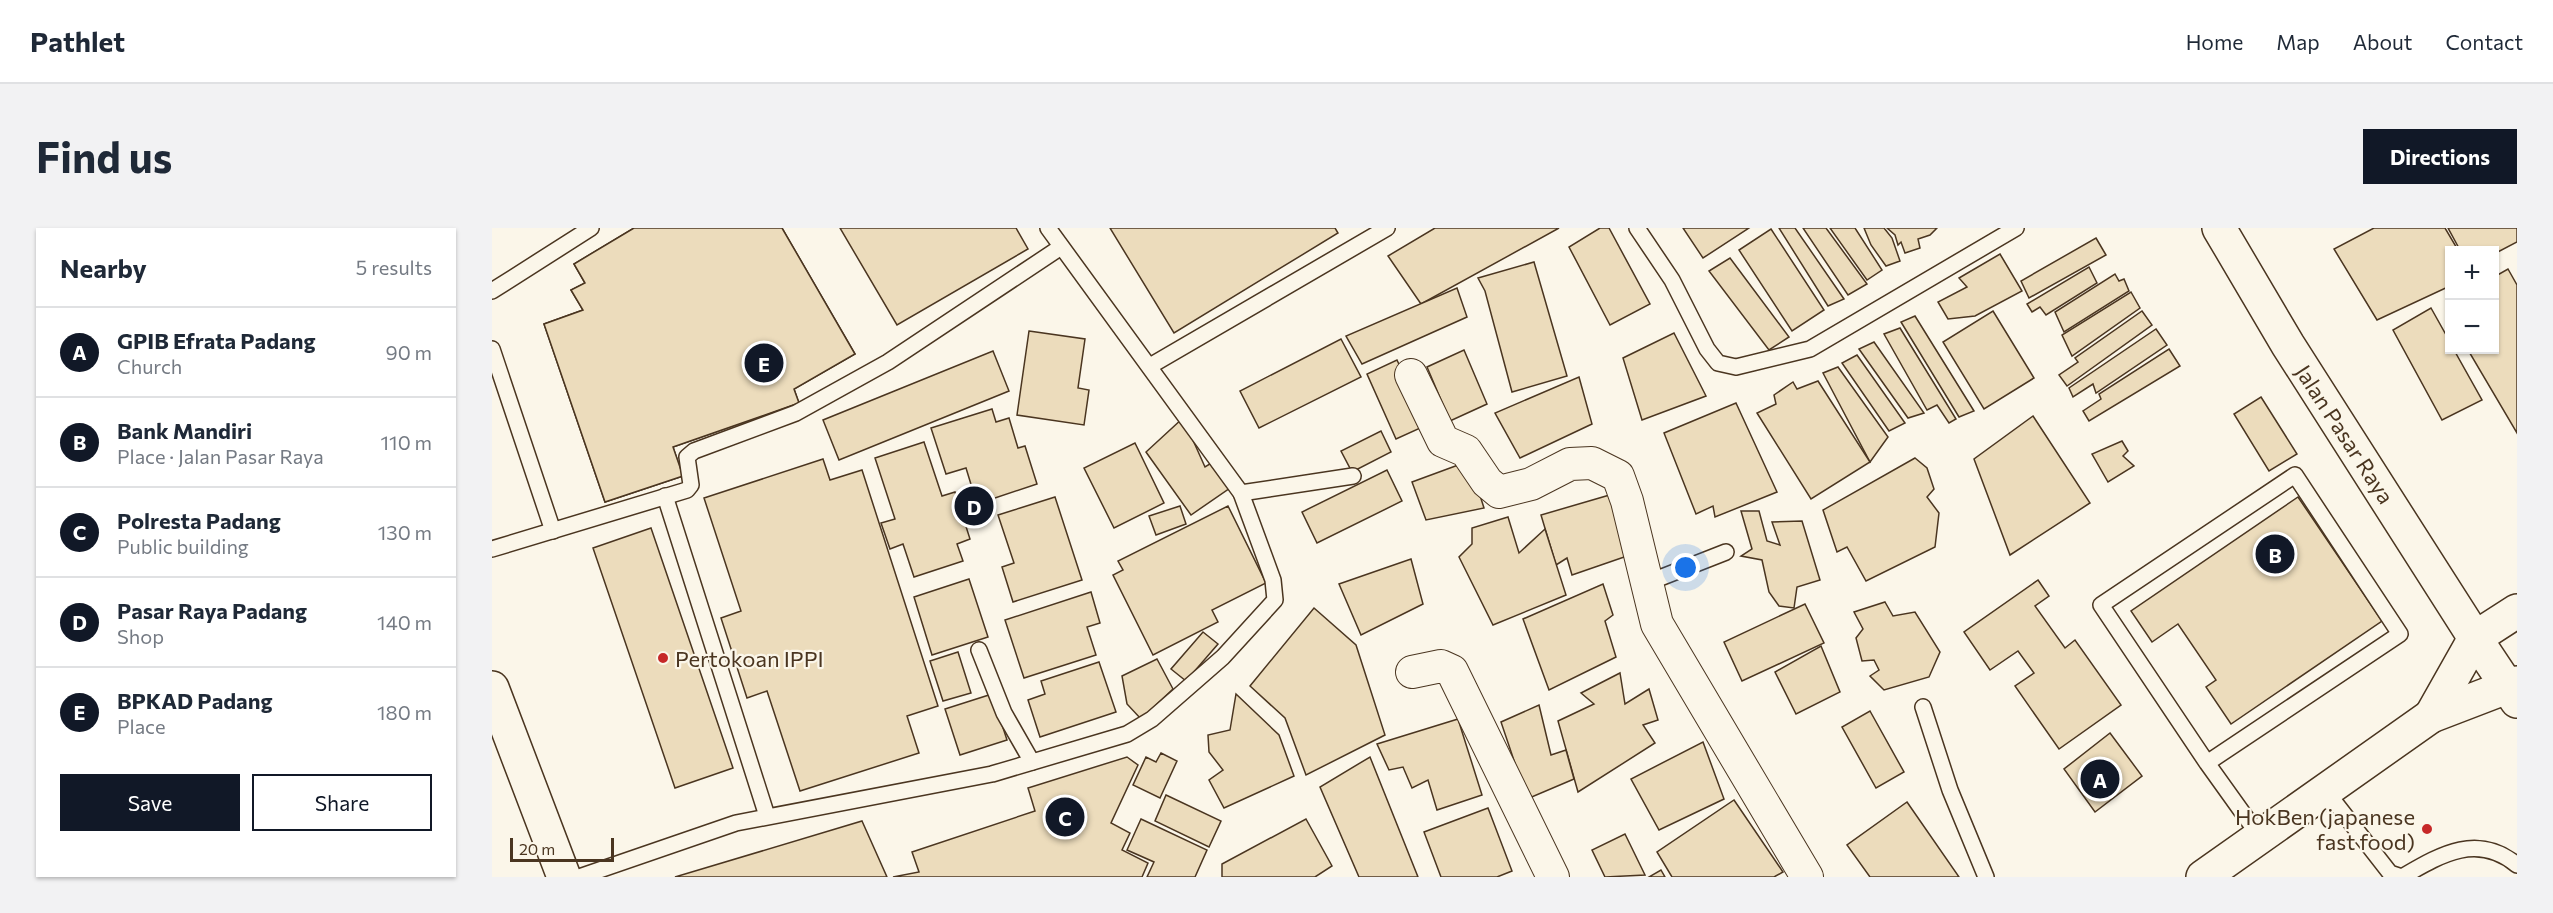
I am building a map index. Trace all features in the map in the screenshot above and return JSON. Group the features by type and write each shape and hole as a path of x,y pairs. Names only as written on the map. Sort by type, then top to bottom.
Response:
{"main road":[{"name":"Jalan Pasar Raya","path":"2219,228 2288,345 2475,638 2514,691"},
{"path":"2431,716 2475,638 2517,611"},
{"path":"492,688 564,877"},
{"path":"2203,877 2431,716 2514,691"}],"street":[{"path":"1411,375 1443,441 1466,451 1487,482 1499,492 1531,484 1570,464 1592,463 1618,476 1627,501 1658,624 1806,877"},
{"path":"1412,672 1441,666 1452,671 1553,877"}],"lane":[{"path":"492,291 591,228"},
{"path":"579,877 736,823 992,774 1127,734 1152,718 1222,657 1275,600 1273,580 1241,493 1048,228"},
{"path":"1150,366 1387,228"},
{"path":"1637,228 1672,280 1707,349 1718,363 1737,367 1810,349 2016,228"},
{"path":"492,549 687,489 690,485 687,457 694,452 796,413 888,362 1061,247"},
{"path":"492,349 553,531"},
{"path":"2207,763 2400,634 2295,475 2101,605 2207,763 2260,837"},
{"path":"1241,493 1353,476"},
{"path":"664,495 767,816"},
{"path":"1647,583 1726,552"},
{"path":"979,650 1004,712 1032,762"},
{"path":"1923,708 1950,790 1986,877"},
{"path":"2326,791 2390,873 2402,877 2449,851 2488,847 2517,865"}],"building":[{"path":"634,228 782,228 855,354 794,389 799,403 673,447 683,476 605,502 544,324 583,310 571,290 585,283 574,264","holes":["711,268 752,342 661,372 637,310"]},
{"path":"634,228 782,228 855,354 794,389 799,403 673,447 683,476 605,502 544,324 583,310 571,290 585,283 574,264"},
{"path":"840,228 1016,228 1028,249 897,325"},
{"path":"1110,228 1335,228 1338,233 1174,333"},
{"path":"1435,228 1559,228 1421,304 1388,256"},
{"path":"1600,228 1609,228 1650,304 1610,325 1569,247"},
{"path":"1683,228 1749,228 1703,258"},
{"path":"1779,228 1795,228 1844,299 1828,306"},
{"path":"1803,228 1826,228 1867,284 1848,295"},
{"path":"1830,228 1855,228 1882,270 1867,280"},
{"path":"1864,228 1884,228 1892,238 1900,261 1886,266 1871,245"},
{"path":"1887,228 1937,228 1930,235 1918,239 1920,248 1905,253 1901,242 1898,245 1895,235"},
{"path":"2374,228 2445,228 2456,246 2445,246 2445,288 2377,320 2334,249"},
{"path":"2448,228 2517,228 2517,242 2499,251 2499,246 2458,246"},
{"path":"1771,229 1824,310 1792,331 1739,250"},
{"path":"2096,238 2106,255 2029,298 2021,281"},
{"path":"2000,254 2022,291 1975,316 1948,319 1938,302 1967,287 1959,278"},
{"path":"1730,258 1789,337 1769,350 1709,271"},
{"path":"1534,262 1567,376 1512,392 1485,291 1478,278"},
{"path":"2089,267 2097,283 2046,315 2040,307 2032,312 2027,304"},
{"path":"2508,269 2517,285 2517,433 2470,354 2499,354 2499,274"},
{"path":"2115,274 2119,281 2124,279 2129,291 2064,332 2055,312"},
{"path":"1457,288 1467,317 1362,364 1346,336"},
{"path":"2131,292 2140,308 2072,356 2062,335"},
{"path":"2431,308 2445,333 2445,354 2456,354 2482,400 2442,420 2393,330"},
{"path":"1993,311 2034,378 1984,409 1943,342"},
{"path":"2142,311 2152,325 2067,386 2059,375 2078,362 2075,358"},
{"path":"1915,316 1974,411 1959,417 1901,322"},
{"path":"1900,328 1956,419 1949,423 1937,405 1927,410 1884,334"},
{"path":"2156,329 2167,345 2096,393 2093,384 2073,397 2069,388"},
{"path":"1029,331 1085,339 1078,388 1089,390 1084,425 1017,415"},
{"path":"1674,333 1706,396 1642,420 1623,358"},
{"path":"1341,339 1361,377 1259,428 1240,391"},
{"path":"1874,342 1924,413 1908,418 1859,349"},
{"path":"2169,349 2180,366 2089,421 2083,411 2101,399 2099,394"},
{"path":"1464,350 1487,404 1450,421 1427,367"},
{"path":"993,351 1009,391 839,460 823,420"},
{"path":"1857,355 1905,423 1889,431 1842,363"},
{"path":"1397,360 1427,425 1396,439 1367,374"},
{"path":"1838,367 1888,437 1870,462 1823,373"},
{"path":"1579,377 1592,424 1520,458 1495,413"},
{"path":"1818,381 1870,462 1811,499 1757,413 1776,404 1774,395 1793,382 1797,389"},
{"path":"2261,397 2297,454 2269,471 2234,414"},
{"path":"1736,403 1777,492 1715,517 1713,506 1696,514 1664,433"},
{"path":"992,409 996,422 1009,418 1018,448 1025,446 1037,484 977,504 966,468 946,474 931,428"},
{"path":"2033,416 2090,503 2010,555 1974,459"},
{"path":"1183,418 1205,467 1213,462 1230,488 1191,515 1146,452"},
{"path":"1381,431 1391,452 1352,472 1341,451"},
{"path":"2122,441 2128,451 2123,456 2134,466 2108,482 2092,454"},
{"path":"924,442 942,496 955,492 970,539 957,544 963,561 914,577 903,544 890,549 881,523 895,519 875,458"},
{"path":"1135,443 1164,503 1114,528 1084,468"},
{"path":"1915,458 1927,468 1934,489 1927,497 1939,513 1935,547 1866,581 1847,547 1837,552 1823,510"},
{"path":"823,459 830,480 862,470 938,706 907,716 919,753 800,791 767,691 747,698 721,618 741,611 704,498"},
{"path":"1469,461 1484,508 1426,520 1412,482"},
{"path":"1387,470 1402,501 1317,543 1302,512"},
{"path":"1613,494 1630,555 1572,575 1567,558 1556,565 1541,515"},
{"path":"1055,497 1082,580 1013,602 1002,567 1014,563 998,515"},
{"path":"2298,497 2382,621 2231,724 2206,687 2216,680 2178,624 2152,642 2131,611"},
{"path":"1180,506 1186,524 1156,535 1149,516"},
{"path":"1228,506 1266,583 1212,610 1218,622 1153,655 1113,575 1123,570 1118,561"},
{"path":"1741,511 1759,511 1767,541 1780,545 1772,522 1802,521 1820,580 1797,587 1794,608 1779,606 1769,592 1762,560 1741,556 1752,549"},
{"path":"1508,517 1519,553 1545,529 1566,595 1493,625 1459,557 1472,544 1472,528"},
{"name":"Pertokoan IPPI","path":"651,528 733,768 675,788 593,548"},
{"path":"1411,559 1423,604 1361,635 1339,584"},
{"path":"969,579 988,637 932,655 914,597"},
{"path":"2038,580 2049,596 2035,606 2065,648 2075,640 2121,705 2059,749 2015,686 2034,673 2018,651 1990,670 1964,632"},
{"path":"1603,584 1613,615 1605,621 1616,657 1549,690 1523,619"},
{"path":"1091,592 1100,623 1087,627 1096,655 1024,678 1005,620"},
{"path":"1885,602 1893,616 1915,612 1940,652 1929,677 1884,690 1870,676 1879,670 1874,660 1862,661 1856,638 1863,629 1854,612"},
{"path":"1805,604 1824,643 1742,681 1724,642"},
{"path":"1314,608 1356,645 1385,735 1306,775 1285,718 1250,686"},
{"path":"1203,632 1218,644 1186,681 1171,669"},
{"path":"1821,646 1840,692 1796,714 1775,672"},
{"path":"958,652 971,693 943,701 930,661"},
{"path":"1157,659 1173,689 1141,719 1127,704 1122,676"},
{"path":"1099,662 1116,712 1040,737 1028,700 1045,694 1041,681"},
{"path":"1620,673 1625,704 1649,689 1658,720 1643,725 1655,743 1578,792 1558,721 1594,704 1581,693"},
{"path":"992,694 1007,740 960,755 945,709"},
{"path":"1236,694 1279,735 1294,776 1224,808 1209,780 1223,770 1209,752 1208,735 1230,730"},
{"path":"1539,705 1551,755 1566,750 1574,779 1527,799 1501,722"},
{"path":"1870,711 1904,772 1876,788 1842,727"},
{"path":"1458,719 1482,795 1437,810 1428,780 1412,788 1403,767 1389,770 1377,744"},
{"path":"2110,733 2142,776 2095,812 2064,769"},
{"path":"1703,742 1724,799 1659,830 1631,779"},
{"path":"1161,753 1177,761 1160,798 1133,785 1146,757 1156,762"},
{"path":"1127,757 1138,765 1111,823 1130,833 1122,850 1148,863 1142,877 893,877 919,872 912,852 1035,811 1028,788"},
{"path":"1370,757 1418,877 1359,877 1320,787"},
{"path":"1166,795 1221,821 1209,847 1155,821"},
{"path":"1734,800 1783,872 1774,877 1672,877 1657,852"},
{"path":"1907,802 1959,877 1870,877 1847,845"},
{"path":"1488,808 1512,871 1497,877 1441,877 1424,832"},
{"path":"1141,819 1207,850 1195,877 1147,877 1154,862 1127,850"},
{"path":"1306,819 1332,866 1315,877 1222,877 1222,864"},
{"path":"862,821 887,877 675,877"},
{"path":"1625,834 1645,875 1605,877 1592,850"},
{"path":"1661,870 1665,877 1649,877"}],"place":[{"name":"BPKAD Padang","path":"764,363"},
{"name":"Pasar Raya Padang","path":"974,506"},
{"name":"Bank Mandiri","path":"2275,554"},
{"name":"Pertokoan IPPI","path":"663,658"},
{"name":"GPIB Efrata Padang","path":"2100,779"},
{"name":"Polresta Padang","path":"1065,817"},
{"name":"HokBen (japanese fast food)","path":"2427,829"}]}
